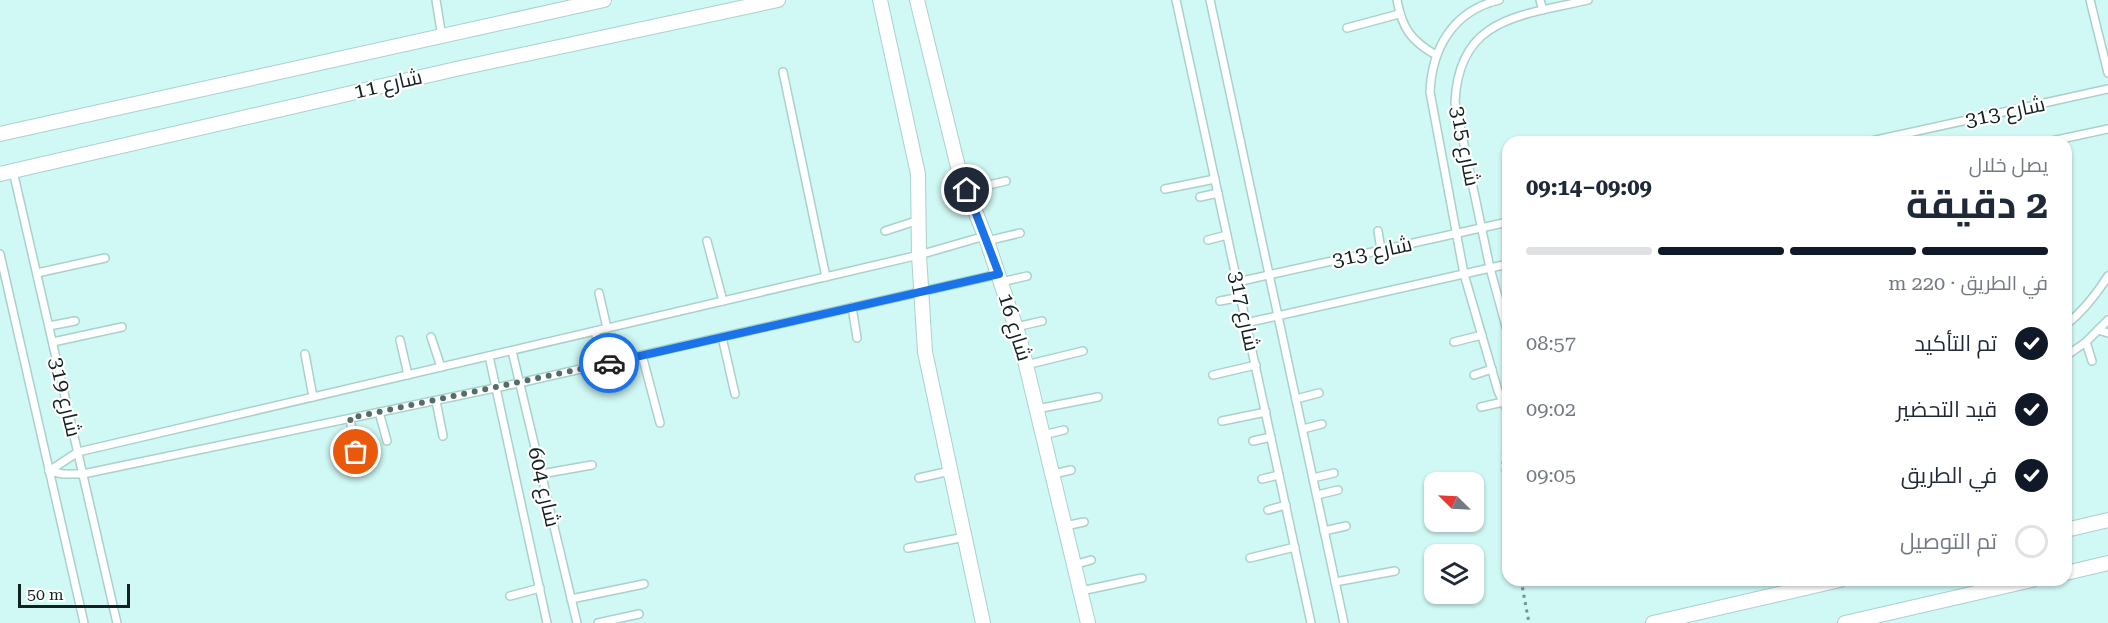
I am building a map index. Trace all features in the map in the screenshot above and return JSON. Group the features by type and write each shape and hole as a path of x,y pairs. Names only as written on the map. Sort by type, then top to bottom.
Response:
{"street":[{"name":"شارع 11","path":"0,134 604,0"},
{"name":"شارع 11","path":"7,172 444,71 778,0"},
{"path":"880,0 918,174 919,255 925,352 983,623"},
{"name":"شارع 16","path":"916,0 959,171 986,238 1016,327 1088,623"},
{"path":"2072,529 2108,520"},
{"path":"2072,572 2108,563"},
{"path":"1653,623 1814,586"},
{"path":"1845,623 2006,586"}],"lane":[{"path":"436,0 442,37"},
{"name":"شارع 317","path":"1176,0 1311,623"},
{"name":"شارع 317","path":"1210,0 1344,623"},
{"path":"1396,0 1407,32 1419,46 1436,55"},
{"name":"شارع 315","path":"1498,0 1470,12 1444,38 1431,73 1430,92 1464,274 1502,399"},
{"path":"1540,0 1543,10"},
{"name":"شارع 315","path":"1502,312 1481,228 1455,102 1456,82 1462,62 1473,44 1488,30 1506,20 1588,0"},
{"path":"2090,0 2108,73"},
{"path":"1347,28 1399,14"},
{"path":"783,72 826,277"},
{"name":"شارع 313","path":"1894,136 2108,89"},
{"name":"شارع 313","path":"2072,137 2108,129"},
{"name":"شارع 319","path":"7,172 50,326 117,623"},
{"path":"1165,189 1215,179"},
{"path":"967,190 1006,181"},
{"path":"1200,197 1218,193"},
{"path":"885,231 919,220"},
{"name":"شارع 313","path":"1237,282 1502,223"},
{"path":"1378,231 1381,250"},
{"path":"49,471 78,452 986,238 1020,232"},
{"path":"1208,240 1227,235"},
{"path":"707,241 723,301"},
{"name":"شارع 319","path":"0,254 84,623"},
{"path":"37,273 105,258"},
{"name":"شارع 313","path":"1246,323 1502,265"},
{"path":"49,471 83,474 497,388 921,291 1000,278 1027,276"},
{"path":"2072,320 2097,294 2108,276"},
{"path":"599,292 608,328"},
{"path":"1220,301 1241,297"},
{"path":"852,307 857,338"},
{"path":"2072,352 2086,342 2108,320"},
{"path":"50,326 75,321"},
{"path":"1016,327 1042,321"},
{"path":"53,342 122,327"},
{"path":"2098,330 2108,333"},
{"path":"595,331 603,364"},
{"path":"1454,342 1482,334"},
{"path":"431,337 441,367"},
{"path":"722,337 735,394"},
{"path":"399,340 408,375"},
{"path":"2086,342 2092,361"},
{"name":"شارع 604","path":"512,351 577,623"},
{"path":"1026,365 1083,351"},
{"path":"305,354 313,397"},
{"path":"642,355 660,423"},
{"name":"شارع 604","path":"489,356 547,623"},
{"path":"1213,375 1256,366"},
{"path":"1474,375 1491,369"},
{"path":"1296,399 1319,393"},
{"path":"1037,409 1098,397"},
{"path":"436,401 443,436"},
{"path":"1480,407 1502,402"},
{"path":"380,412 387,441"},
{"path":"1222,421 1266,412"},
{"path":"350,418 356,452"},
{"path":"1302,429 1322,424"},
{"path":"1043,435 1064,430"},
{"path":"1253,441 1271,437"},
{"path":"541,474 592,465"},
{"path":"1053,474 1071,470"},
{"path":"919,478 950,471"},
{"path":"1313,478 1334,473"},
{"path":"1262,479 1279,475"},
{"path":"1317,495 1338,490"},
{"path":"1268,510 1286,505"},
{"path":"1065,526 1084,522"},
{"path":"1324,531 1346,526"},
{"path":"908,548 964,537"},
{"path":"1250,558 1295,547"},
{"path":"1074,565 1091,560"},
{"path":"1335,582 1395,571"},
{"path":"1081,591 1142,578"},
{"path":"571,599 644,584"},
{"path":"510,596 540,588"},
{"path":"598,623 639,614"}],"path":[{"path":"1522,586 1529,623"}],"way so far":[{"path":"356,452 350,418 609,363"}],"route":[{"path":"609,363 999,274 967,190"}]}
